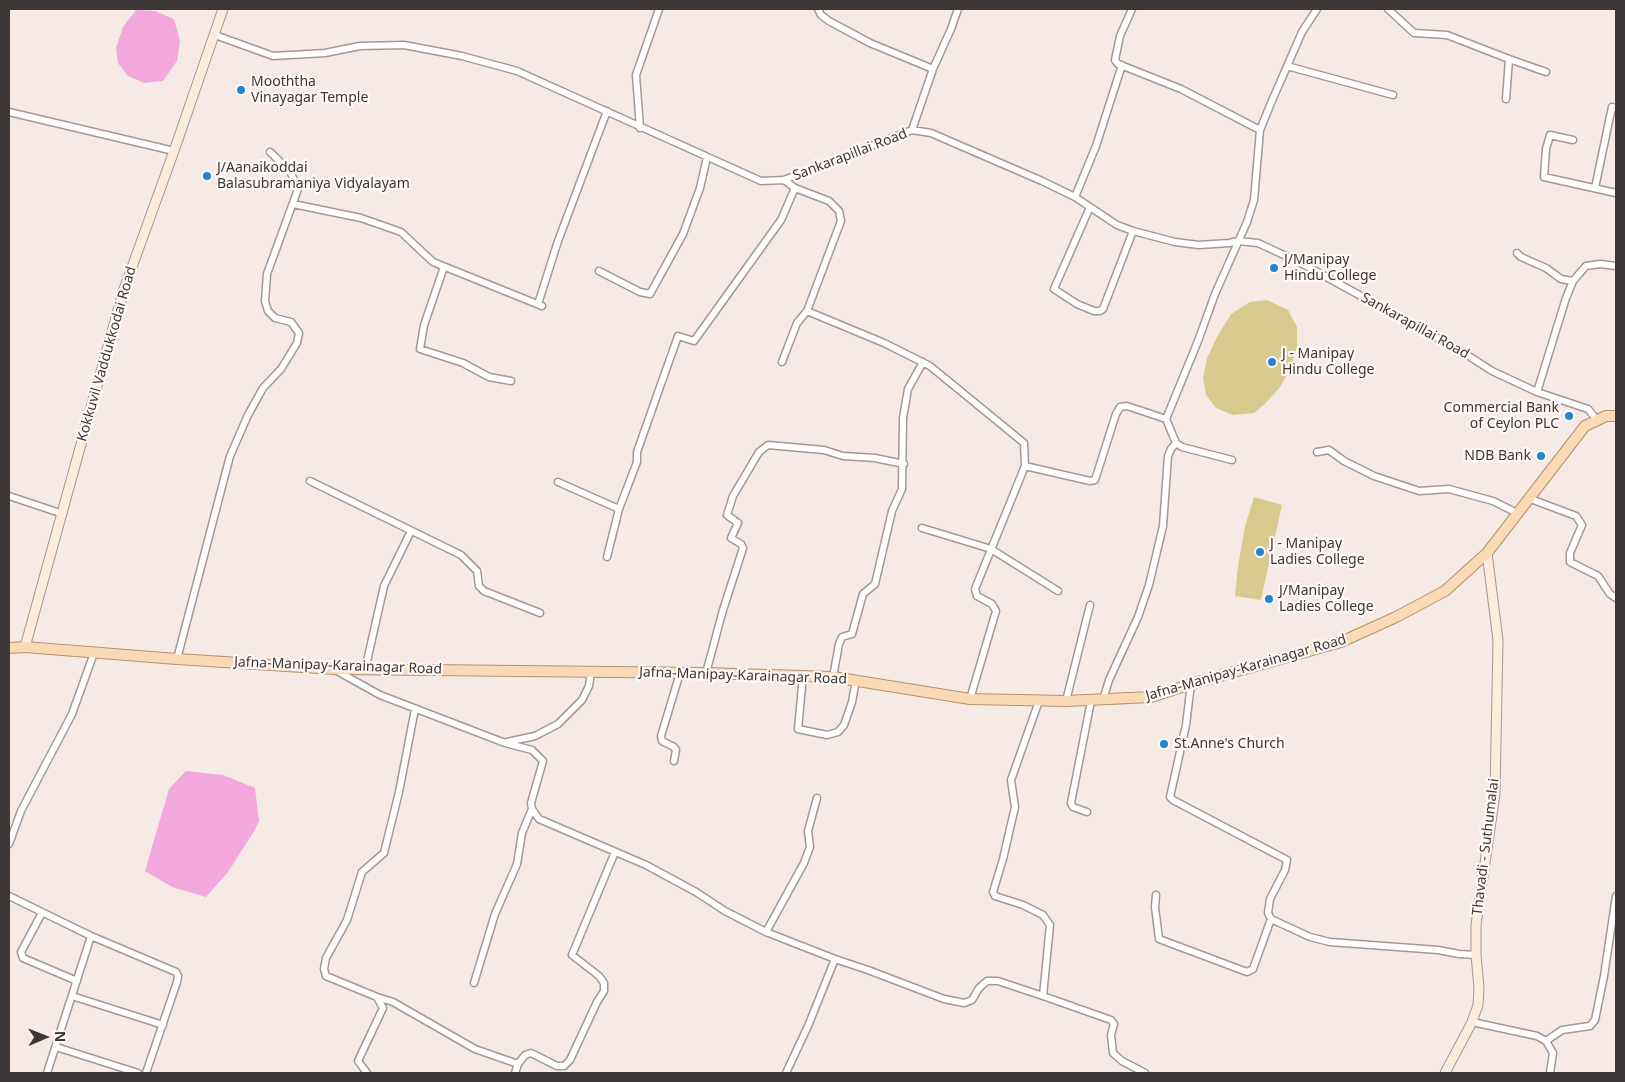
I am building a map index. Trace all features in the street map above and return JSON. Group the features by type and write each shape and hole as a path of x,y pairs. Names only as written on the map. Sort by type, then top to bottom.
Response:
{"main road":[{"name":"Kokkuvil Vaddukkodai Road","path":"25,647 123,292 223,9"},
{"name":"Jafna-Manipay-Karainagar Road","path":"9,648 25,647 334,669 834,677 970,700 1091,701 1151,697 1341,642 1396,617 1445,591 1487,553 1584,426 1606,416 1616,416"},
{"name":"Thavadi - Suthumalai","path":"1445,1073 1472,1022 1478,1005 1476,925 1495,794 1498,640 1487,553"}],"street":[{"path":"640,128 636,75 659,9"},
{"path":"818,9 821,15 828,21 870,43 934,69"},
{"path":"912,130 958,9"},
{"path":"1132,9 1120,36 1115,60 1118,64 1181,89 1260,130"},
{"path":"1232,460 1182,447 1176,443 1166,418 1215,294 1247,222 1254,200 1260,130 1302,32 1317,9"},
{"path":"1388,9 1414,33 1447,35 1508,60 1546,72"},
{"name":"Sankarapillai Road","path":"215,35 273,56 325,53 360,46 404,45 462,56 516,71 761,181 784,180 912,130 932,133 1075,197 1117,225 1133,231 1175,242 1199,245 1238,241 1258,242 1301,263 1461,351 1492,371 1537,392 1588,409 1597,420"},
{"path":"1506,99 1508,60"},
{"path":"1075,197 1096,146 1122,65"},
{"path":"1286,66 1393,94"},
{"path":"1595,188 1612,107 1616,108"},
{"path":"293,204 361,218 401,232 433,262 540,305 558,241 606,111"},
{"path":"9,112 174,152"},
{"path":"1573,140 1550,136 1546,150 1544,177 1616,193"},
{"path":"178,659 230,456 248,415 263,388 281,369 297,343 299,333 291,322 275,318 268,311 265,301 267,274 298,189 290,171 270,152"},
{"path":"599,271 640,292 650,294 683,234 700,188 707,157"},
{"path":"782,362 797,323 807,311 841,221 840,211 829,201 795,188 784,180"},
{"path":"607,557 619,508 678,336 694,341 781,220 795,188"},
{"path":"1090,207 1054,289 1077,304 1094,311 1100,311 1103,308 1133,231"},
{"path":"1517,253 1521,257 1546,268 1561,279 1573,281"},
{"path":"1537,392 1573,281 1586,266 1600,264 1616,266"},
{"path":"444,267 424,325 420,349 463,363 489,377 511,381"},
{"path":"807,311 884,343 930,366 1024,443 1025,466 975,589 977,596 992,604 996,611 970,700"},
{"path":"834,677 838,644 842,637 852,634 863,594 875,584 892,511 902,489 904,464 903,418 908,389 923,362"},
{"path":"1025,466 1090,481 1095,480 1111,428 1120,407 1127,406 1166,418"},
{"path":"1103,700 1109,680 1138,617 1149,585 1163,526 1168,456 1176,443"},
{"path":"706,674 723,610 743,548 741,544 731,538 738,523 727,515 733,496 759,452 768,445 824,450 843,456 875,458 904,464"},
{"path":"1317,452 1329,450 1344,461 1374,476 1419,491 1449,488 1493,501 1517,513"},
{"path":"310,481 461,556 477,571 479,586 484,591 540,613"},
{"path":"558,482 619,508"},
{"path":"9,496 63,514"},
{"path":"1528,498 1576,516 1582,525 1570,553 1570,562 1598,576 1610,594 1616,598"},
{"path":"922,528 991,549 1058,591"},
{"path":"365,670 384,586 412,531"},
{"path":"1066,701 1090,605"},
{"path":"9,844 21,811 72,714 94,653"},
{"path":"334,669 380,695 505,742 532,750 543,761 531,803 532,809 540,819 646,865 696,892 725,911 766,932 835,960 868,970 944,999 964,1003 972,1000 979,988 987,981 998,982 1111,1020 1114,1024 1111,1035 1113,1053 1122,1061 1146,1073"},
{"path":"505,742 535,736 558,724 582,700 589,686 590,672"},
{"path":"674,761 676,750 662,741 661,736 680,674"},
{"path":"803,676 798,729 827,735 838,732 844,725 852,702 856,680"},
{"path":"1191,684 1186,724 1170,797 1287,860 1285,870 1270,899 1268,913 1271,919 1310,937 1330,942 1438,950 1476,955"},
{"path":"1039,701 1011,780 1015,807 1004,860 993,892 995,896 1043,915 1050,925 1044,996"},
{"path":"1088,812 1073,807 1071,803 1091,701"},
{"path":"415,709 399,792 384,853 362,872 347,920 326,958 324,969 326,976 377,998 393,1002 475,1049 518,1064"},
{"path":"766,932 804,863 810,847 808,831 817,798"},
{"path":"474,983 495,914 517,864 522,833 532,809"},
{"path":"515,1073 518,1064 525,1055 531,1053 557,1066 564,1066 570,1060 604,991 604,983 599,976 572,955 615,852"},
{"path":"1156,895 1155,907 1159,938 1247,972 1253,969 1271,919"},
{"path":"9,896 92,936 176,972 178,976 177,982 146,1073"},
{"path":"1546,1041 1562,1030 1590,1026 1595,1020 1604,976 1616,896"},
{"path":"42,913 21,952 23,958 77,982"},
{"path":"47,1073 92,936"},
{"path":"786,1073 835,960"},
{"path":"72,996 162,1026"},
{"path":"367,1073 358,1061 383,1008 377,998"},
{"path":"1472,1022 1537,1036 1546,1041 1553,1053 1550,1073"},
{"path":"56,1046 138,1073"}],"shaded area":[{"path":"136,10 155,11 174,19 180,41 177,61 163,81 144,83 128,76 118,63 116,48 123,27"},
{"path":"1267,300 1288,310 1297,327 1297,347 1290,370 1280,387 1267,402 1254,413 1233,415 1216,408 1206,395 1203,378 1207,358 1231,314 1250,302"},
{"path":"1254,497 1282,505 1261,600 1235,596 1245,526"},
{"path":"186,771 223,775 255,788 259,821 228,872 206,897 172,887 145,871 169,789"}],"place":[{"name":"Mooththa Vinayagar Temple","path":"241,90"},
{"name":"J/Aanaikoddai Balasubramaniya Vidyalayam","path":"207,176"},
{"name":"J/Manipay Hindu College","path":"1274,268"},
{"name":"J - Manipay Hindu College","path":"1272,362"},
{"name":"Commercial Bank of Ceylon PLC","path":"1569,416"},
{"name":"NDB Bank","path":"1541,456"},
{"name":"J - Manipay Ladies College","path":"1260,552"},
{"name":"J/Manipay Ladies College","path":"1269,599"},
{"name":"St.Anne's Church","path":"1164,744"}]}
